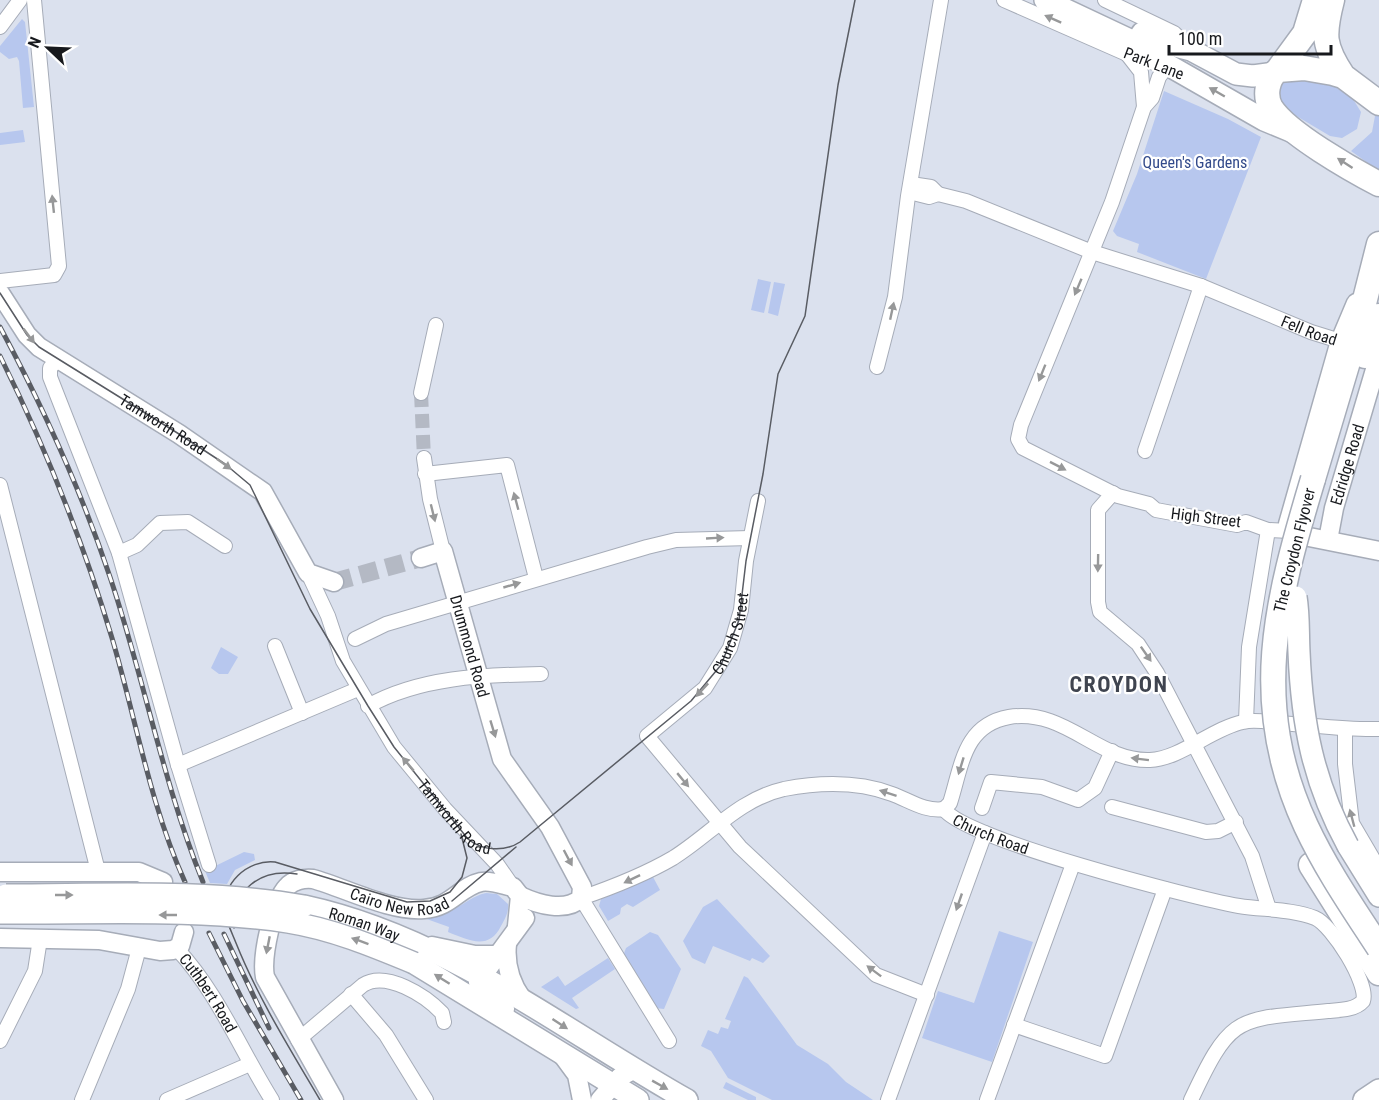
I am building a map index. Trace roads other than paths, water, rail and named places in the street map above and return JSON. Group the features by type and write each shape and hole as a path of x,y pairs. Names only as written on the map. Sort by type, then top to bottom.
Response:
{"highway":[{"path":"1315,0 1305,33 1276,71 1268,86 1269,105 1299,134 1378,185"},
{"path":"1332,0 1325,40 1330,56 1343,76 1379,103"},
{"path":"1276,71 1316,69 1343,76"},
{"name":"The Croydon Flyover","path":"1379,244 1370,272 1320,482 1291,586 1278,613 1272,667 1274,710 1282,757 1298,809 1314,843 1379,948"},
{"name":"The Croydon Flyover","path":"1320,482 1379,316"},
{"path":"1291,586 1271,603 1261,641 1258,679 1259,710 1266,752 1277,790 1311,865 1379,973"},
{"name":"The Croydon Flyover","path":"1291,586 1287,688 1291,726 1299,764 1329,839 1379,922"}],"main road":[{"path":"1046,0 1148,48 1168,65"},
{"path":"1074,0 1168,44 1191,50"},
{"name":"Park Lane","path":"1191,50 1236,74 1253,76 1276,71"},
{"name":"Park Lane","path":"1168,65 1264,120 1299,134"},
{"path":"1291,586 1307,736 1319,782 1348,846 1379,896"},
{"name":"Roman Way","path":"0,895 179,896 260,900 323,910 481,975 633,1070 687,1100"},
{"name":"Roman Way","path":"0,913 196,915 290,923 359,941 412,948 553,1049 606,1092 638,1100"},
{"path":"1364,1100 1379,1090"}],"street":[{"path":"0,27 20,0"},
{"path":"0,281 58,272 59,262 34,0"},
{"path":"877,367 895,297 910,188 941,0"},
{"name":"Park Lane","path":"1004,0 1127,54 1168,65"},
{"name":"Park Lane","path":"1106,0 1174,33 1191,50"},
{"path":"1092,252 1129,159 1144,107 1141,72 1127,54"},
{"path":"1144,107 1152,98 1159,77 1168,65"},
{"name":"Fell Road","path":"910,188 929,197 938,194 966,201 1092,252 1201,286 1311,332 1340,341 1290,511 1289,531"},
{"name":"High Street","path":"1092,252 1018,435 1023,448 1113,493 1149,504 1155,510 1237,525 1246,522 1268,530 1289,531 1379,551"},
{"path":"1340,341 1370,272"},
{"path":"1145,451 1201,286"},
{"name":"Tamworth Road","path":"0,293 31,340 179,434 263,492 308,573 328,616 340,653 368,706 394,747 445,809 497,864 516,892"},
{"path":"422,393 436,325"},
{"name":"Edridge Road","path":"1328,540 1334,508 1379,356"},
{"path":"58,359 50,368 50,377 119,553 178,765 211,858"},
{"name":"Drummond Road","path":"424,458 425,474 456,602 504,763 545,821 580,882 581,898"},
{"path":"425,474 507,465 536,578"},
{"path":"0,485 99,872"},
{"path":"1113,493 1098,510 1098,602 1100,612 1144,651 1236,822 1264,887 1269,909"},
{"name":"Church Street","path":"720,823 647,736 691,701 721,664 739,620 750,538 758,501"},
{"path":"119,553 143,541 160,523 189,522 212,531 225,546"},
{"path":"1246,721 1245,705 1253,621 1268,530"},
{"path":"355,639 386,624 456,602 676,540 750,538"},
{"path":"421,558 443,551"},
{"name":"Tamworth Road","path":"308,573 334,582 328,597 328,616"},
{"path":"275,646 302,713"},
{"path":"368,706 394,694 476,675 541,674"},
{"path":"178,765 358,689"},
{"path":"944,809 950,803 968,744 982,726 994,720 1021,715 1040,716 1062,724 1132,759 1152,760 1246,721 1345,729 1379,729"},
{"path":"1345,729 1345,764 1352,823 1379,869"},
{"path":"982,808 991,782 1042,787 1078,800 1095,788 1112,751"},
{"name":"Church Road","path":"581,898 623,884 656,867 742,806 765,794 816,784 853,784 891,794 923,807 944,809 948,816 985,833 1074,864 1165,889 1239,906 1311,917 1322,922 1360,978 1364,989 1364,1001 1359,1005 1344,1009 1264,1017 1239,1025 1220,1043 1191,1100"},
{"path":"1112,807 1139,822 1206,832 1218,831 1236,822"},
{"path":"720,823 740,847 876,975 927,994"},
{"path":"888,1100 985,833"},
{"path":"987,1100 1074,864"},
{"path":"0,872 143,873 163,882"},
{"name":"Cairo New Road","path":"298,1040 271,991 264,972 274,914 285,890 298,880 310,878 415,910 446,904 470,886 482,882 557,906"},
{"path":"1014,1024 1105,1056 1165,889"},
{"path":"516,892 517,926"},
{"path":"582,1100 577,1075 553,1049 479,990 478,982 481,975 517,926 535,912 572,904 581,898 669,1041"},
{"name":"Cuthbert Road","path":"0,938 99,940 160,951 180,940 213,994 268,1099"},
{"path":"0,1041 35,971 40,939"},
{"path":"82,1100 128,989 139,948"},
{"path":"412,948 475,955 501,949"},
{"path":"501,949 522,999"},
{"path":"334,1100 298,1040 351,994 368,982 381,980 393,982 432,1005 442,1013 444,1022"},
{"path":"351,994 386,1035 426,1100"},
{"path":"168,1100 250,1064"},
{"path":"606,1092 633,1070"}],"tunnel":[{"path":"421,393 424,458"},
{"path":"334,582 421,558"}],"tram line":[{"path":"0,293 27,335 39,347 225,464 250,485 310,609 394,747 468,839 480,846 494,849 514,845 691,701 721,665 739,620 746,561 763,474 778,374 805,316 838,85 855,0"},
{"path":"320,1100 264,1003 245,963 225,913 227,892 232,883 246,869 265,862 275,862 407,902 430,901 450,892 462,877 467,858 461,834"},
{"path":"452,901 516,847"},
{"path":"234,928 238,903 251,884 271,875 297,874"}],"railway":[{"path":"0,327 60,449 87,512 122,615 176,807 203,882"},
{"path":"0,356 48,459 89,566 121,669 162,823 185,882"},
{"path":"209,933 243,1001 301,1100"},
{"path":"224,934 269,1028"}],"district":[{"name":"CROYDON","path":"1119,684"}],"park label":[{"name":"Queen's Gardens","path":"1195,162"}]}
